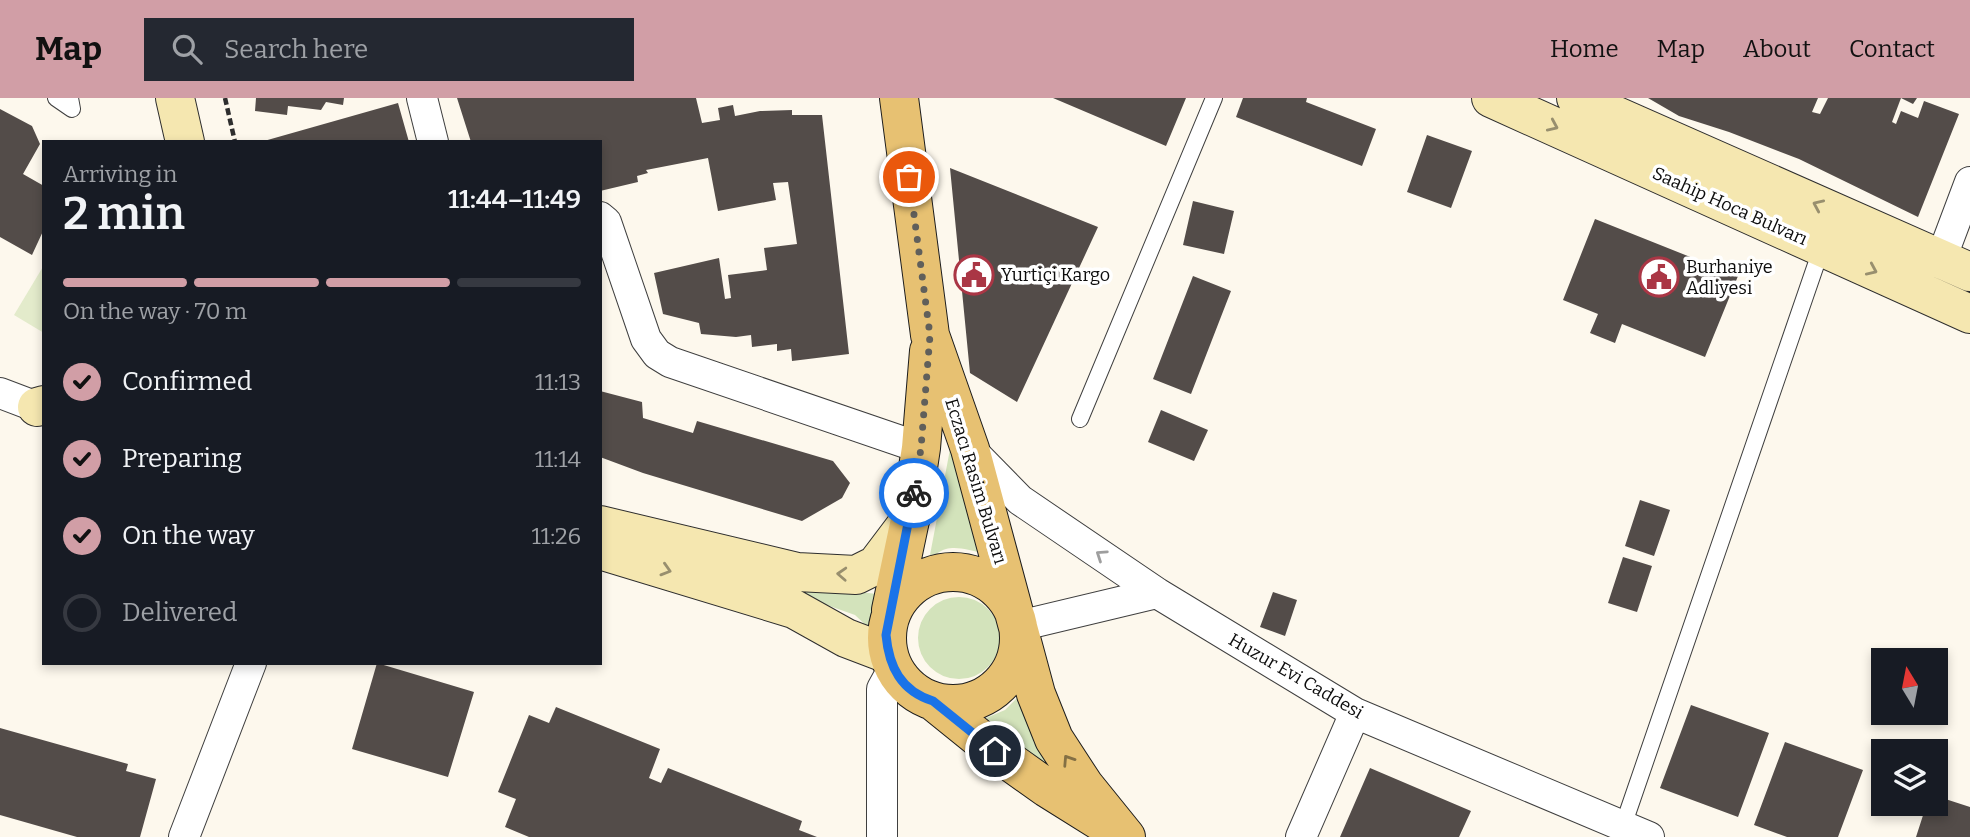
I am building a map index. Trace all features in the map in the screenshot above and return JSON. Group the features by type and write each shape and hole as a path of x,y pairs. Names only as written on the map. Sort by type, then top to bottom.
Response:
{"main road":[{"path":"176,98 185,140"},
{"name":"Eczacı Rasim Bulvarı","path":"899,98 930,335 970,449 1037,694 1054,739 1084,785 1124,836"},
{"name":"Saahip Hoca Bulvarı","path":"1491,98 1970,314"},
{"name":"Saahip Hoca Bulvarı","path":"1576,98 1955,266"},
{"path":"890,616 900,597 916,582 936,573 958,572 979,577 998,588 1011,605 1019,626 1020,647 1013,667 1001,684 984,697 964,704 943,704 923,698 907,687 891,662 886,635 910,520 921,448 930,335"},
{"path":"602,525 797,572 856,575 876,565 910,520"},
{"path":"602,551 794,609 891,662"},
{"path":"933,701 995,751 1047,788 1124,836"}],"street":[{"path":"422,98 432,140"},
{"path":"1955,266 1970,181"},
{"path":"602,219 606,222 646,340 657,354 670,362 921,448"},
{"path":"0,393 41,407"},
{"name":"Huzur Evi Caddesi","path":"970,449 1020,500 1157,593 1355,713 1636,832"},
{"path":"1019,626 1157,593"},
{"path":"882,837 882,689 891,662"},
{"path":"184,837 250,665"},
{"path":"1301,837 1355,713"}],"lane":[{"path":"56,98 72,109 70,98"},
{"path":"1080,419 1214,98"},
{"path":"1636,832 1822,247"}],"path":[{"path":"225,98 235,140"}],"green space":[{"path":"42,268 42,332 14,315"},
{"path":"951,444 981,553 954,548 930,555"},
{"path":"759,581 886,595 873,632 855,615"},
{"path":"959,597 975,600 988,609 997,622 1000,638 997,654 988,667 975,676 959,679 943,676 930,667 921,654 918,638 921,622 930,609 943,600"},
{"path":"1019,696 1034,743 1061,776 986,718 1005,710"}],"building":[{"path":"256,98 344,98 343,105 326,102 321,110 288,106 287,115 255,111"},
{"path":"457,98 696,98 702,123 720,120 718,108 733,105 735,116 760,111 792,110 792,115 822,115 849,354 792,361 791,349 777,351 777,344 752,347 751,335 736,337 701,334 699,323 663,314 654,273 719,258 725,299 731,298 728,275 767,270 764,248 797,244 788,182 773,183 776,200 718,211 708,158 646,170 648,173 637,176 638,182 602,191 602,140 470,140"},
{"path":"1053,98 1186,98 1166,146"},
{"path":"1243,98 1307,98 1306,102 1376,129 1362,166 1236,117"},
{"path":"1648,98 1818,98 1812,112 1820,114 1828,98 1901,98 1892,122 1896,124 1901,111 1918,118 1924,101 1959,114 1918,217 1799,159 1679,116"},
{"path":"1901,98 1917,98 1913,104"},
{"path":"398,103 408,140 268,140"},
{"path":"0,109 32,126 40,144 23,174 42,185 42,233 32,255 0,237"},
{"path":"1427,135 1472,151 1451,208 1407,192"},
{"path":"950,168 1098,227 1017,402 970,373"},
{"path":"1193,201 1234,211 1224,254 1183,245"},
{"path":"1595,219 1738,276 1705,357 1622,324 1615,343 1590,333 1598,314 1563,300"},
{"path":"1193,276 1231,291 1191,394 1153,379"},
{"path":"602,392 642,402 643,418 693,433 697,421 833,461 850,483 842,498 802,521 643,473 602,458"},
{"path":"1161,410 1208,430 1194,461 1148,442"},
{"path":"1640,500 1670,510 1654,556 1625,546"},
{"path":"1623,557 1652,566 1637,612 1608,603"},
{"path":"1273,592 1297,600 1285,636 1260,627"},
{"path":"376,665 474,692 448,777 352,749"},
{"path":"1691,705 1769,733 1738,817 1660,788"},
{"path":"556,707 660,749 649,778 661,783 668,768 802,821 799,830 817,837 529,837 505,827 516,799 498,792 529,715 549,723"},
{"path":"0,728 128,764 126,771 156,779 140,837 77,837 0,815"},
{"path":"1785,742 1863,770 1838,837 1787,837 1754,825"},
{"path":"1370,768 1471,811 1459,837 1340,837"},
{"path":"1948,800 1970,807 1970,837 1916,837 1923,816 1948,816"}],"way so far":[{"path":"909,177 930,335 921,448 914,493"}],"place":[{"name":"Yurtiçi Kargo","path":"974,275"},
{"name":"Burhaniye Adliyesi","path":"1659,277"}],"route":[{"path":"914,493 886,635 888,654 893,669 907,687 933,701 995,751"}]}
